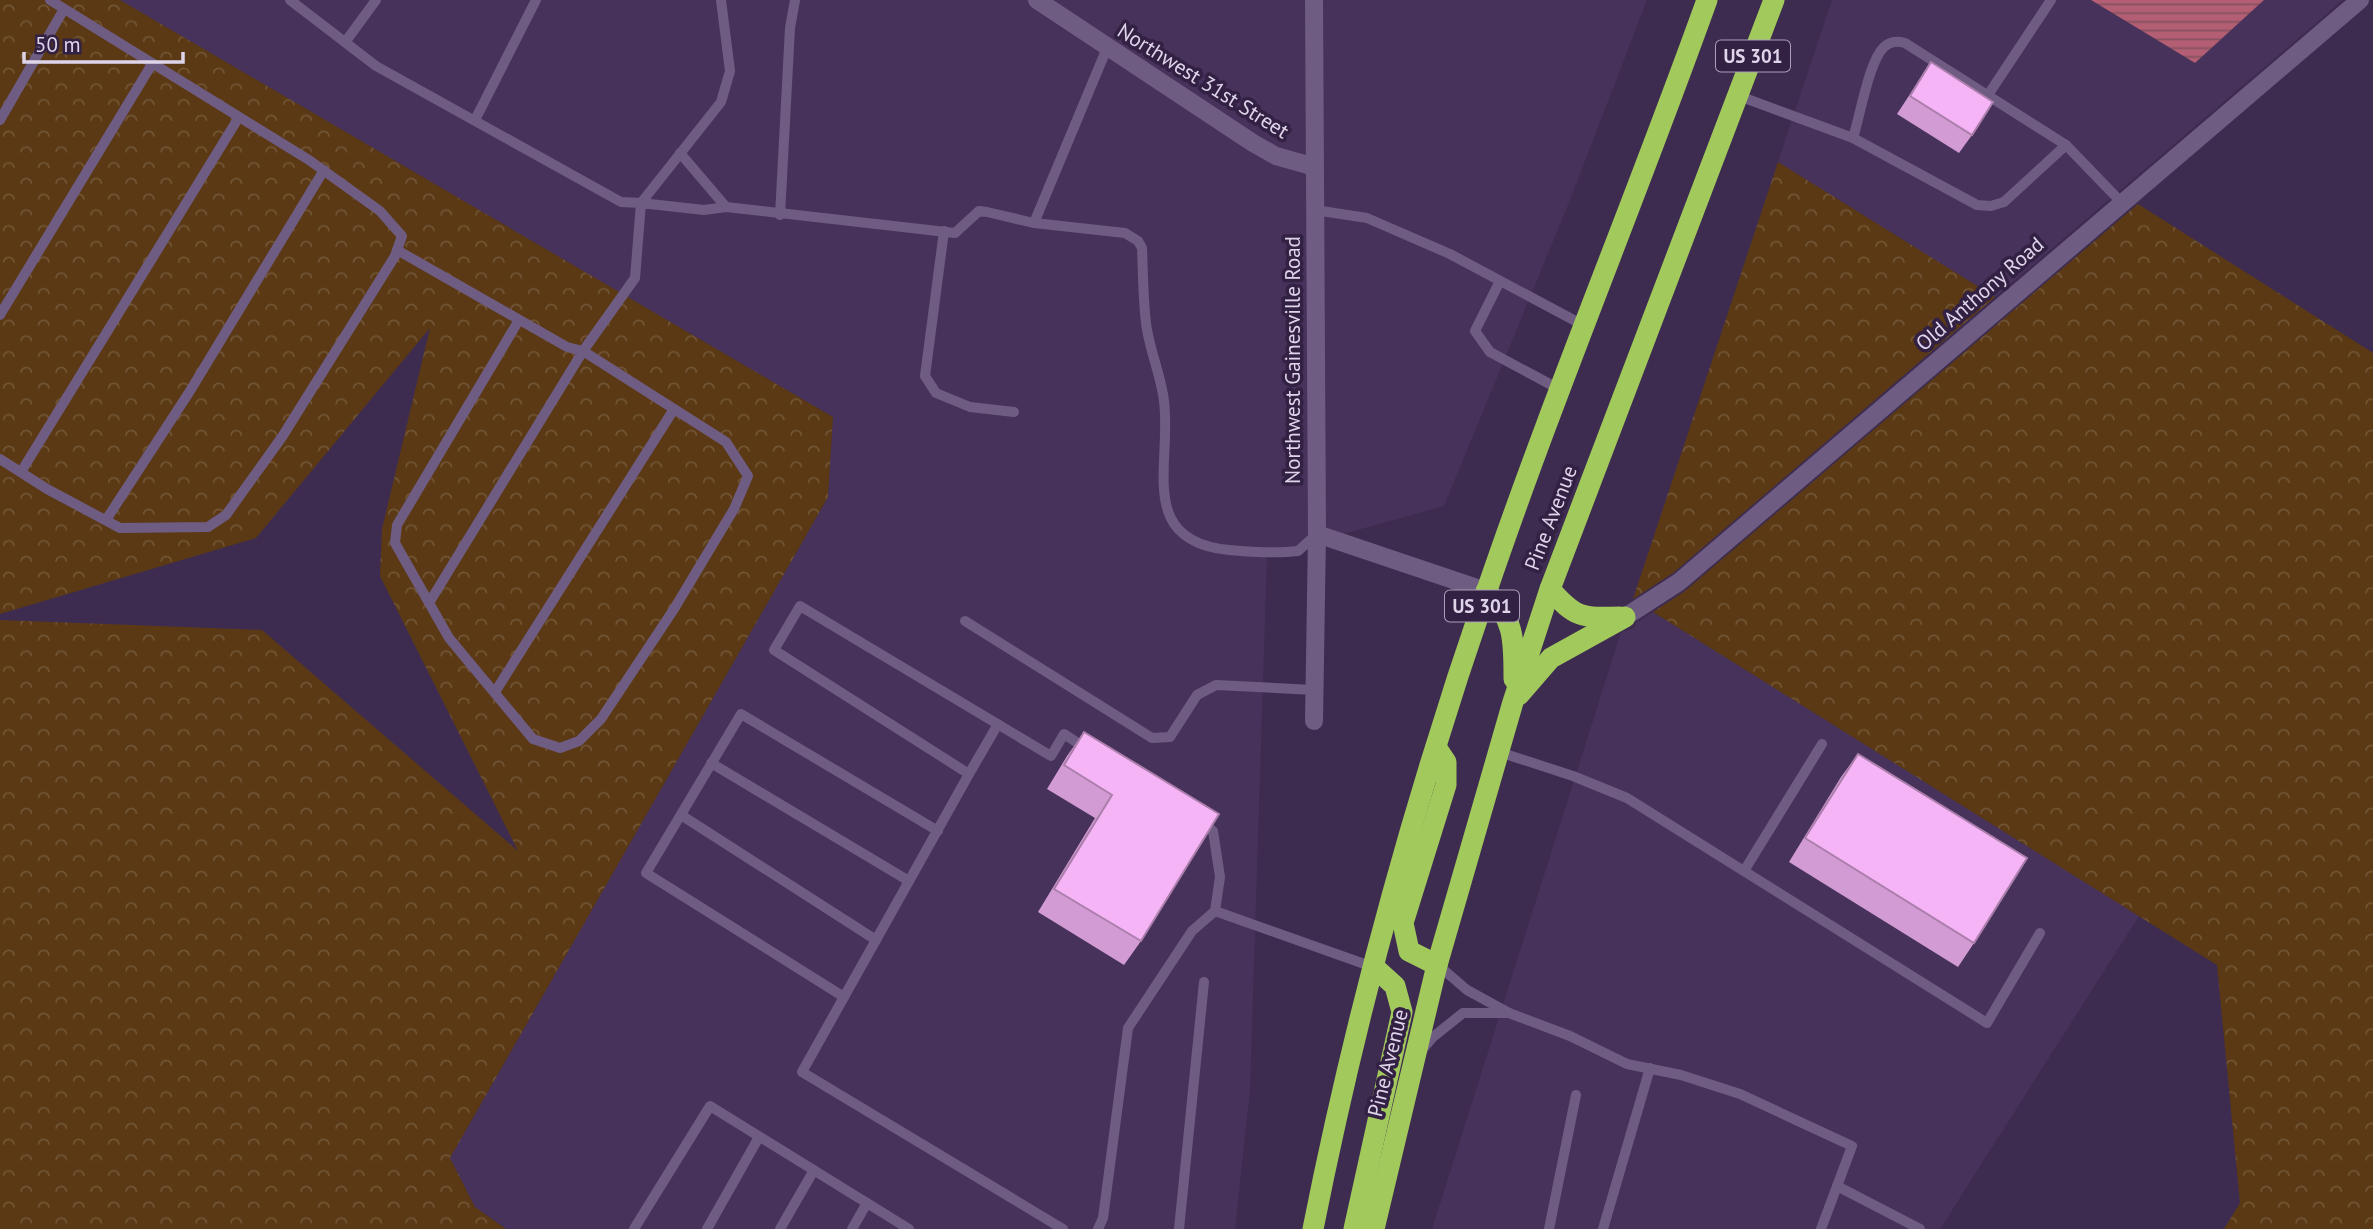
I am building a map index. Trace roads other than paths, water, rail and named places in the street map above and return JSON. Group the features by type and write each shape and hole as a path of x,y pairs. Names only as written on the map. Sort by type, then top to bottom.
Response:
{"highway":[{"name":"Pine Avenue","path":"1312,1229 1374,967 1436,747 1486,591 1559,389 1707,0"},
{"name":"Pine Avenue","path":"1374,1229 1437,965 1513,702 1550,589 1774,0"},
{"path":"1550,589 1568,609 1583,618 1625,617"},
{"path":"1486,591 1504,608 1514,641 1513,702"},
{"path":"1513,702 1551,658 1625,617"},
{"path":"1436,747 1446,762 1446,785 1404,923 1409,951 1437,965"},
{"path":"1354,1229 1402,1012 1395,986 1374,967"}],"street":[{"name":"Northwest 31st Street","path":"1037,0 1253,143 1276,156 1315,167"},
{"name":"Northwest Gainesville Road","path":"1314,0 1317,534 1314,721"},
{"name":"Old Anthony Road","path":"1625,617 1679,582 2360,0"},
{"path":"1317,534 1486,591"}],"lane":[{"path":"0,459 120,528 208,527 226,515 282,437 397,250 402,236 380,211 324,170 50,0"},
{"path":"290,0 376,66 621,202 704,210 726,207 944,232 960,231 979,211 1034,223 1125,233 1138,241 1142,248 1146,325 1165,404 1166,506 1170,522 1177,530 1199,543 1242,551 1298,551 1317,534"},
{"path":"346,41 376,0"},
{"path":"475,120 536,0"},
{"path":"429,603 583,351 635,278 641,204 721,102 730,71 722,0"},
{"path":"780,215 790,28 795,0"},
{"path":"1988,96 2051,0"},
{"path":"0,120 64,9"},
{"path":"1853,138 1875,61 1886,44 1895,41 1905,43 2066,145 2122,203"},
{"path":"1034,223 1107,48"},
{"path":"0,315 152,64"},
{"path":"1739,96 1853,138 1964,199 1991,206 2004,202 2066,145"},
{"path":"21,472 239,117"},
{"path":"680,153 726,207"},
{"path":"106,520 190,391 324,170"},
{"path":"1315,210 1367,218 1450,254 1583,325"},
{"path":"944,232 925,376 936,393 970,407 1014,412"},
{"path":"397,250 567,347 583,351 726,442 748,476 734,509 674,609 601,719 579,741 560,747 533,739 449,638 395,542 397,525 519,320"},
{"path":"1500,281 1475,331 1490,352 1559,389"},
{"path":"495,692 674,409"},
{"path":"969,774 774,650 800,606 1051,756 1064,734 1099,756"},
{"path":"965,621 1152,738 1170,737 1197,695 1216,685 1314,690"},
{"path":"844,997 646,873 741,714 937,831"},
{"path":"998,724 802,1072 1063,1229"},
{"path":"1744,870 1822,744"},
{"path":"1499,752 1573,776 1627,798 1987,1023 2040,933"},
{"path":"710,763 909,881"},
{"path":"681,815 876,940"},
{"path":"1098,1229 1103,1218 1128,1028 1192,931 1215,911 1220,877 1213,831 1190,816"},
{"path":"1215,911 1374,967"},
{"path":"1437,965 1467,990 1509,1013 1570,1036 1627,1064 1740,1094 1852,1146 1821,1229"},
{"path":"1179,1229 1204,982"},
{"path":"1413,1061 1433,1037 1463,1013 1509,1013"},
{"path":"1603,1229 1650,1068"},
{"path":"1549,1229 1576,1095"},
{"path":"634,1229 710,1106 909,1229"},
{"path":"707,1229 759,1137"},
{"path":"780,1229 814,1170"},
{"path":"1837,1186 1920,1229"},
{"path":"852,1229 867,1203"}]}
